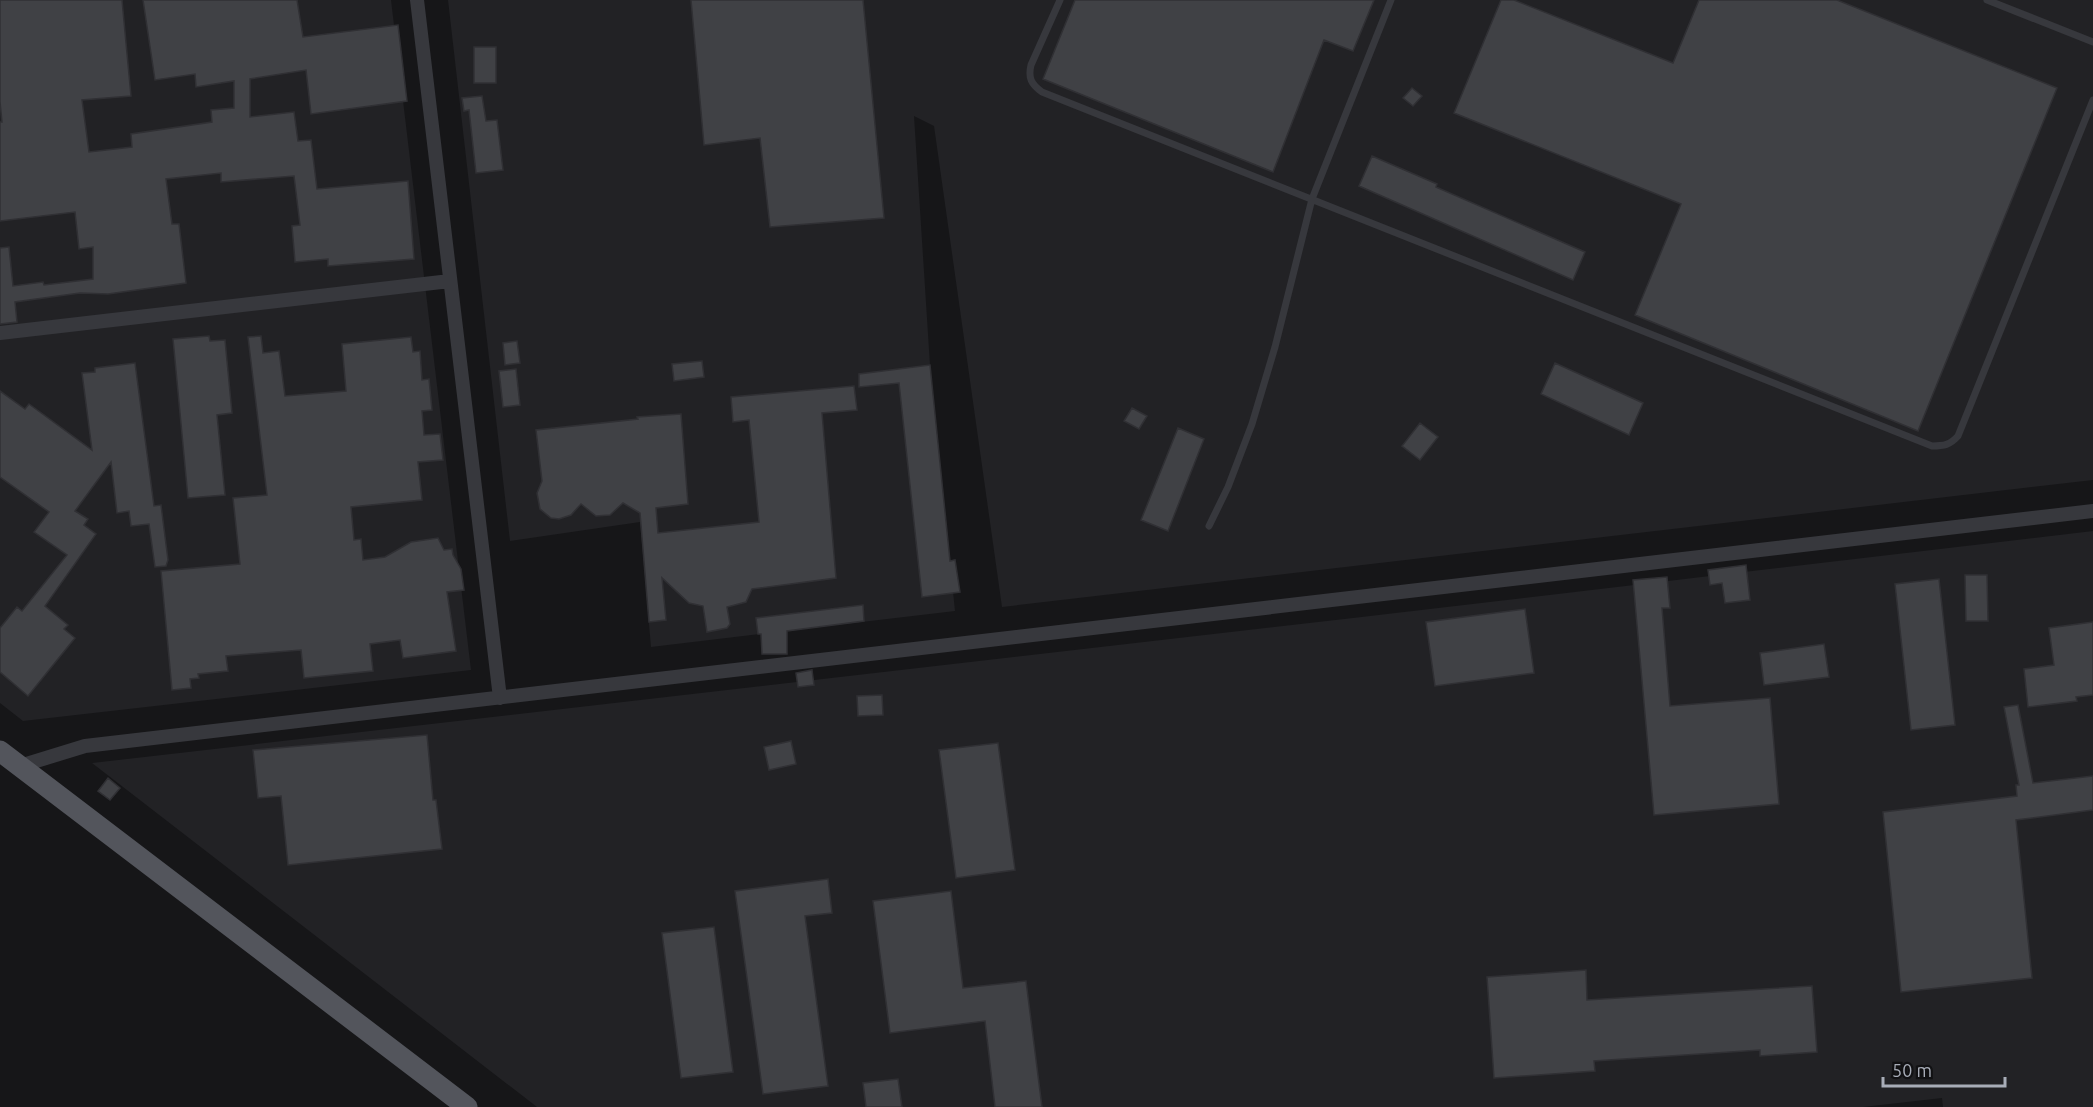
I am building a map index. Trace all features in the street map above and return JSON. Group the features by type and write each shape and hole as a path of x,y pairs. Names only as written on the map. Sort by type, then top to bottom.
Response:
{"main road":[{"path":"0,751 467,1107"}],"street":[{"path":"417,0 500,698"},
{"path":"0,333 450,281"},
{"path":"20,766 85,746 2093,511"}],"lane":[{"path":"1060,0 1031,65 1029,76 1033,86 1042,92 1932,446 1944,446 1951,443 1958,435 2093,100"},
{"path":"1209,526 1228,487 1252,424 1275,347 1312,199 1391,0"},
{"path":"1987,0 2093,42"}],"shaded area":[{"path":"0,0 391,0 471,670 23,721 0,703"},
{"path":"448,0 2093,0 2093,480 1002,607 934,126 914,116 930,365 955,611 651,647 640,522 510,541"},
{"path":"2093,531 2093,1107 1943,1107 1942,1098 1863,1107 537,1107 92,763 1353,618"}],"building":[{"path":"0,0 122,0 131,96 82,100 89,152 132,147 131,134 212,122 211,110 234,108 234,81 196,87 195,74 155,80 143,0 297,0 303,37 398,25 407,101 311,114 306,70 250,79 250,117 294,112 298,141 311,140 317,189 408,181 414,259 328,266 328,259 295,262 292,226 300,225 294,176 221,182 221,173 166,179 172,224 179,224 186,283 108,294 80,293 15,302 17,322 0,324 0,248 9,247 13,286 93,279 93,247 79,249 75,212 0,221 0,122 2,122"},
{"path":"691,0 863,0 884,218 770,227 760,138 704,145"},
{"path":"1075,0 1374,0 1353,51 1324,40 1273,172 1043,79"},
{"path":"1501,0 1514,0 1673,63 1699,0 1837,0 2057,88 1918,431 1635,315 1681,204 1454,113"},
{"path":"474,47 496,47 496,83 474,83"},
{"path":"1412,88 1422,96 1413,106 1403,98"},
{"path":"482,96 486,121 497,120 503,170 476,173 469,110 464,111 462,98"},
{"path":"1372,156 1437,184 1436,187 1585,252 1573,280 1359,186"},
{"path":"209,336 210,341 225,340 232,413 217,415 225,495 188,498 173,339"},
{"path":"261,336 263,353 279,351 285,396 346,391 342,344 411,337 413,352 420,351 422,380 429,379 432,410 422,411 424,435 440,434 443,460 418,462 422,500 351,507 354,540 361,539 363,560 385,557 411,542 438,538 444,550 452,549 461,569 464,590 447,592 456,651 403,658 400,640 370,644 373,671 304,678 301,650 226,656 228,671 198,674 199,678 190,679 191,688 172,690 161,571 240,564 233,498 267,495 248,337"},
{"path":"517,341 520,363 505,365 503,343"},
{"path":"702,361 704,377 674,381 672,364"},
{"path":"135,363 154,506 161,505 168,560 166,566 155,567 149,524 131,526 129,511 117,513 111,462 75,511 88,519 84,525 96,534 45,606 68,625 64,629 75,638 28,696 0,672 0,628 17,607 22,611 67,555 34,532 49,512 0,477 0,391 25,409 29,404 92,450 82,373 95,372 95,368"},
{"path":"1555,363 1643,403 1629,435 1541,394"},
{"path":"930,365 950,561 955,560 960,592 922,597 899,383 859,387 859,374"},
{"path":"516,369 520,405 503,407 499,371"},
{"path":"854,386 857,410 822,413 836,578 752,589 746,602 727,607 730,624 727,628 707,632 703,606 689,603 662,578 666,620 649,622 640,513 623,503 610,515 596,516 581,504 571,515 559,519 551,518 540,509 537,493 542,481 536,430 638,419 637,417 681,414 688,504 656,508 658,533 759,522 749,420 733,422 731,397"},
{"path":"1132,408 1147,416 1139,429 1124,421"},
{"path":"1420,423 1438,437 1420,460 1402,446"},
{"path":"1178,428 1204,439 1168,531 1141,520"},
{"path":"1746,565 1750,600 1725,603 1722,583 1710,585 1708,570"},
{"path":"1965,575 1987,575 1988,621 1966,621"},
{"path":"1667,577 1670,608 1662,608 1670,706 1770,698 1779,804 1654,815 1633,580"},
{"path":"1939,579 1955,725 1911,730 1895,584"},
{"path":"863,605 864,621 787,631 787,654 762,654 761,634 758,634 756,618"},
{"path":"1525,609 1534,673 1435,686 1426,622"},
{"path":"2093,622 2093,695 2076,697 2077,701 2028,707 2024,669 2054,665 2049,628"},
{"path":"1824,644 1829,677 1764,685 1760,653"},
{"path":"812,670 814,685 798,687 796,673"},
{"path":"882,695 883,715 858,716 857,696"},
{"path":"2018,705 2033,783 2093,776 2093,810 2016,820 2032,978 1901,992 1883,812 2017,796 2016,785 2019,785 2004,707"},
{"path":"427,735 433,800 436,800 442,849 288,865 281,796 258,798 253,750"},
{"path":"791,741 796,764 769,770 764,747"},
{"path":"998,743 1015,870 956,878 939,750"},
{"path":"108,778 120,788 110,800 98,791"},
{"path":"828,879 832,913 805,916 828,1086 763,1094 735,891"},
{"path":"951,891 963,988 1026,981 1042,1107 995,1107 985,1021 890,1033 873,901"},
{"path":"714,927 733,1072 681,1078 662,933"},
{"path":"1586,970 1587,1000 1812,986 1817,1052 1760,1056 1760,1050 1594,1061 1595,1071 1494,1078 1487,977"},
{"path":"898,1079 902,1107 866,1107 863,1083"}]}
